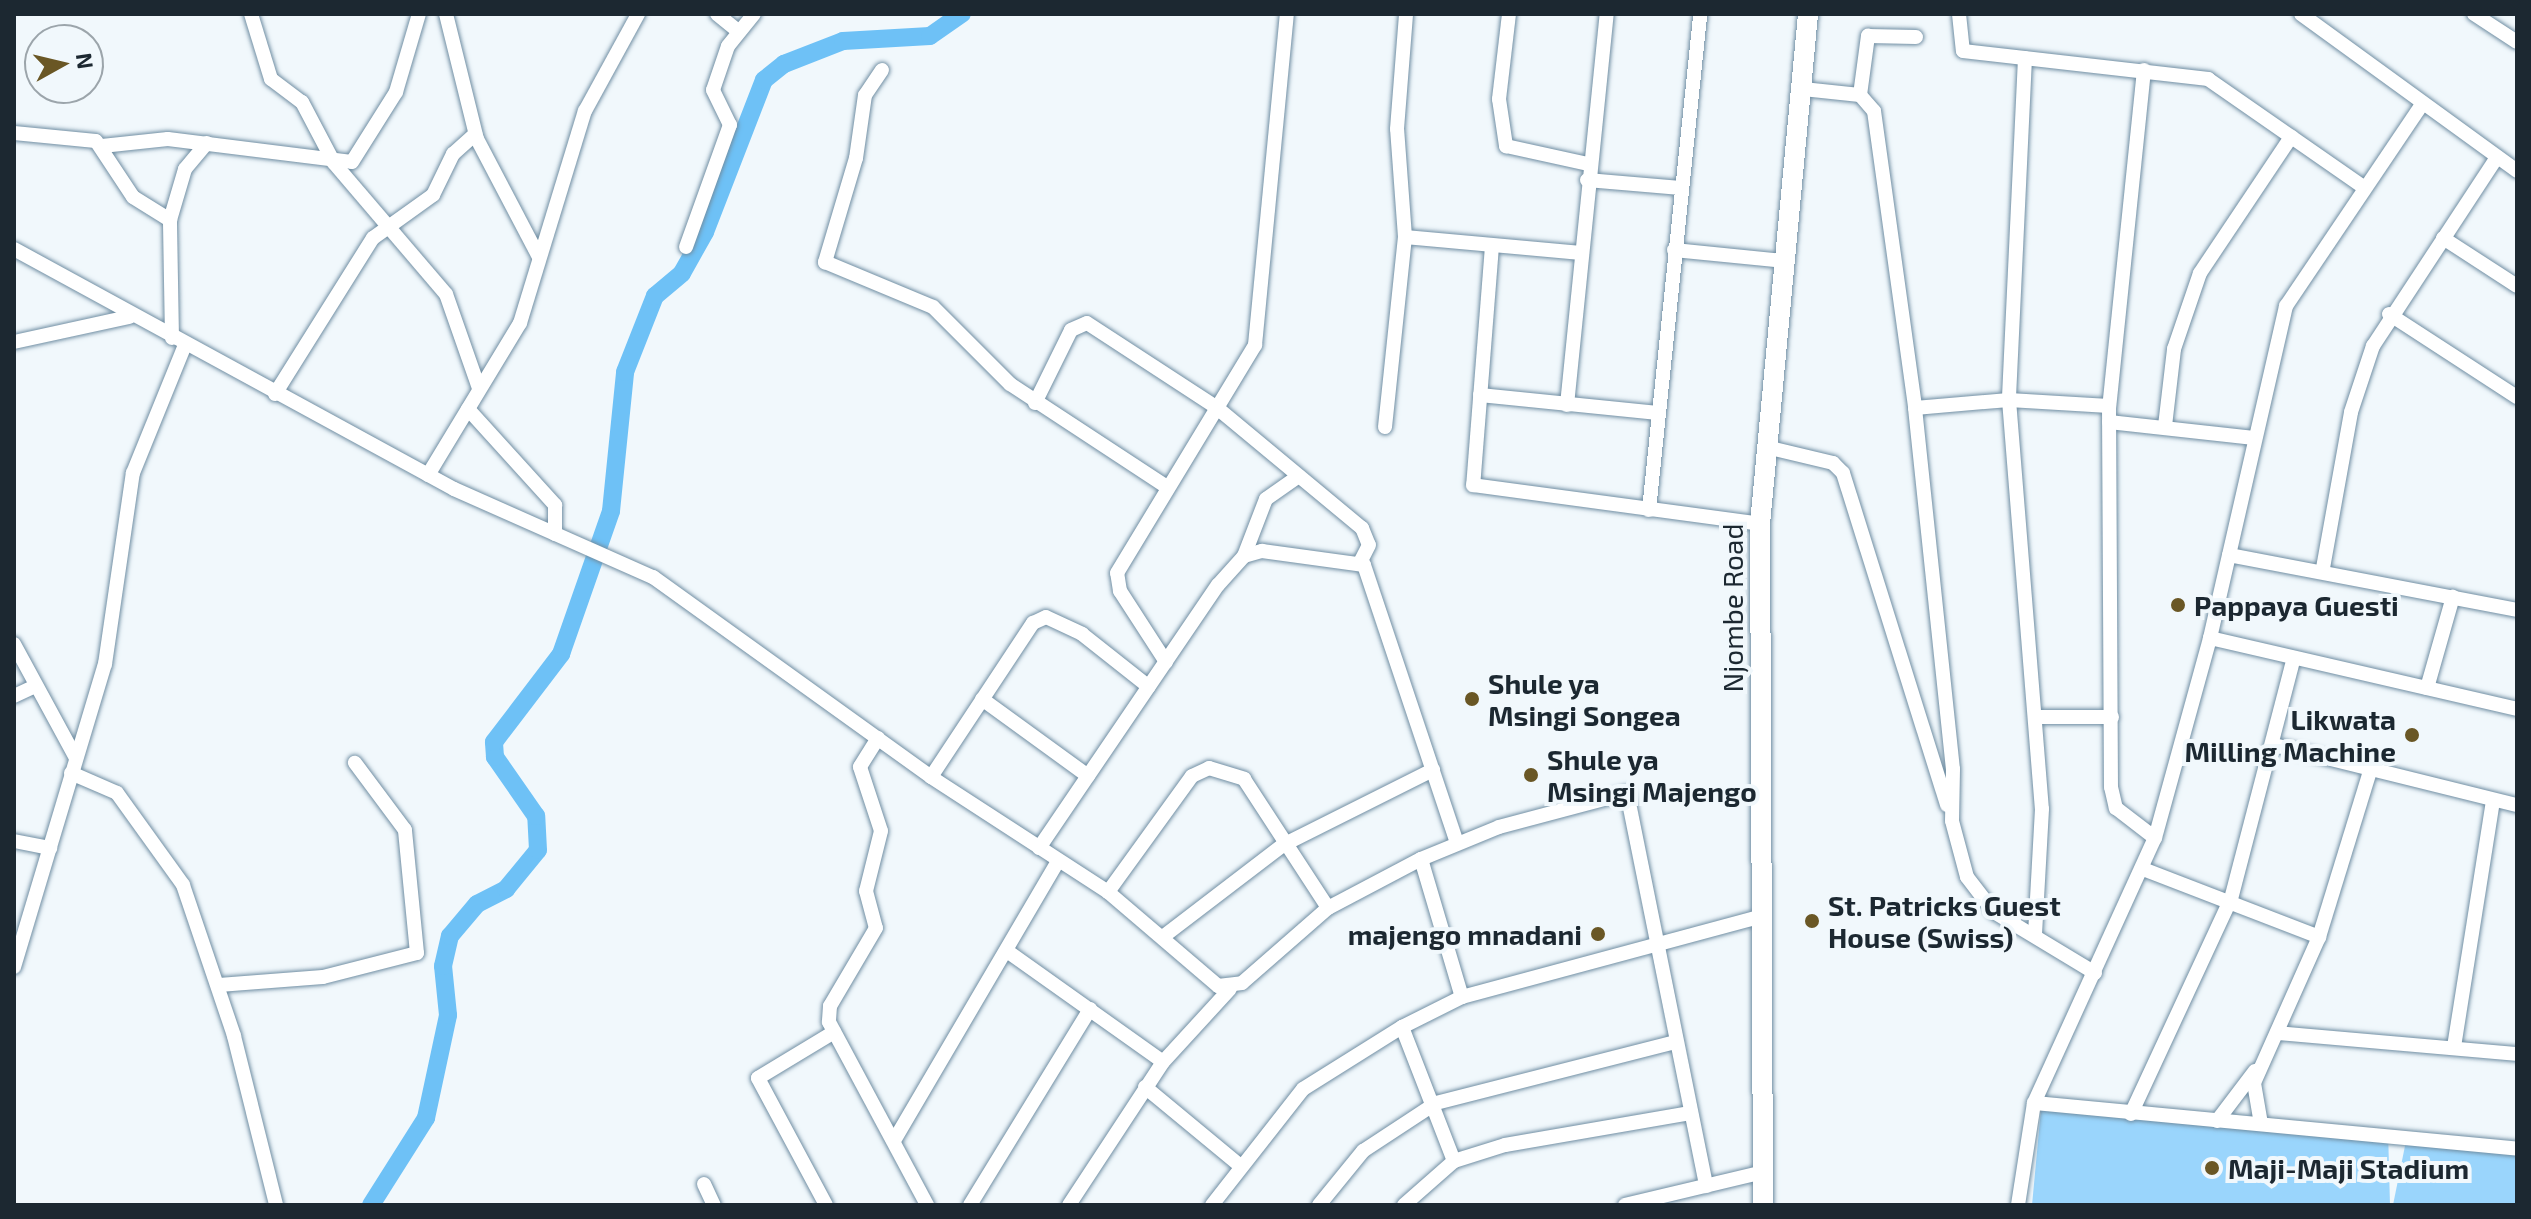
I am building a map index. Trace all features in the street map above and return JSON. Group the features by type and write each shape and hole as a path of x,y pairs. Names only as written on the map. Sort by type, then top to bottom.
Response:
{"highway":[{"name":"Njombe Road","path":"1763,1205 1760,524 1808,14"}],"street":[{"path":"251,14 271,79 302,102 334,163 446,294 479,388"},
{"path":"14,133 102,146 131,138 207,143 334,163 356,160 400,82 419,14"},
{"path":"446,14 475,134 539,261"},
{"path":"428,475 520,323 585,111 638,14"},
{"path":"717,14 738,31"},
{"path":"686,247 730,125 713,90 738,31 754,14"},
{"path":"1166,662 1120,591 1117,573 1255,345 1287,14"},
{"path":"1385,427 1405,237 1397,129 1406,14"},
{"path":"1509,14 1499,99 1506,146 1588,164"},
{"path":"1567,405 1588,164 1607,14"},
{"path":"1649,510 1700,14"},
{"path":"1959,14 1961,49 2208,79 2365,188"},
{"path":"2474,14 2517,42"},
{"path":"2305,15 2421,106 2517,171"},
{"path":"1916,37 1868,36 1860,95 1875,119 1915,408 1953,769 1952,821"},
{"path":"2025,58 2009,400 2037,717 2042,809 2035,934"},
{"path":"882,70 865,95 856,158 825,262 933,307 1035,403 1167,487"},
{"path":"2144,70 2109,406 2112,801 2155,838"},
{"path":"1803,89 1860,95"},
{"path":"1265,113 1278,97"},
{"path":"2018,1205 2034,1103 2155,838 2210,638 2286,306 2421,106"},
{"path":"275,394 387,223 433,195 453,154 475,134"},
{"path":"2165,426 2174,349 2200,273 2291,137"},
{"path":"14,967 19,931 50,848 122,582 133,473 179,341 170,220 185,169 207,143"},
{"path":"102,146 133,197 170,220"},
{"path":"2323,568 2351,412 2389,314 2497,157"},
{"path":"1587,180 1681,188"},
{"path":"1405,237 1581,253"},
{"path":"2443,238 2517,286"},
{"path":"1492,246 1473,485 1760,524"},
{"path":"14,249 129,317 428,475 675,591 931,777 1108,892 1164,936 1218,986 1230,989"},
{"path":"1674,250 1785,261"},
{"path":"2389,314 2517,397"},
{"path":"14,342 129,317"},
{"path":"1035,403 1071,330 1087,323 1216,407 1367,533 1361,561 1457,843"},
{"path":"1480,395 1658,413"},
{"path":"1915,408 2009,400 2109,406"},
{"path":"468,409 555,505 555,534"},
{"path":"2109,422 2254,438"},
{"path":"1766,447 1833,463 1843,473 1978,896 2095,973"},
{"path":"1039,848 1166,662 1244,556 1266,499 1299,476"},
{"path":"2229,555 2323,568 2517,609"},
{"path":"1244,556 1361,561"},
{"path":"2427,688 2453,597"},
{"path":"931,777 1033,623 1046,617 1082,634 1149,687"},
{"path":"2210,638 2517,709"},
{"path":"14,644 76,758"},
{"path":"2131,1114 2231,899 2274,745 2294,658"},
{"path":"14,696 35,686"},
{"path":"982,699 1088,776"},
{"path":"2037,717 2112,717"},
{"path":"878,738 860,767 881,831 866,891 876,928 830,1006 834,1032 895,1139 927,1205"},
{"path":"2274,745 2517,805"},
{"path":"219,985 323,977 417,953 405,830 355,763"},
{"path":"1108,892 1192,776 1209,768 1244,779 1283,845 1328,908"},
{"path":"1164,936 1283,845 1433,770"},
{"path":"2217,1121 2260,1064 2319,937 2370,771"},
{"path":"71,773 117,793 166,856 219,985 276,1205"},
{"path":"1069,1205 1163,1062 1230,989 1328,908 1457,843 1623,791 1657,941 1706,1186"},
{"path":"2454,1047 2493,801"},
{"path":"14,841 50,848"},
{"path":"1421,859 1462,997"},
{"path":"895,1139 1058,861"},
{"path":"2143,869 2231,899 2319,937"},
{"path":"1212,1205 1238,1164 1303,1089 1402,1027 1462,997 1657,941 1763,916"},
{"path":"1007,951 1163,1062"},
{"path":"970,1205 1090,1009"},
{"path":"1402,1027 1436,1103 1454,1161"},
{"path":"826,1205 758,1078 834,1032"},
{"path":"2277,1033 2394,1049 2454,1047 2517,1054"},
{"path":"1319,1205 1363,1151 1436,1103 1675,1042"},
{"path":"2260,1064 2254,1096 2261,1124"},
{"path":"1145,1087 1238,1164"},
{"path":"2034,1103 2517,1149"},
{"path":"1404,1205 1454,1161 1505,1145 1690,1113"},
{"path":"1625,1205 1764,1172"},
{"path":"704,1184 714,1205"}],"shaded area":[{"name":"Maji-Maji Stadium","path":"2041,1109 2388,1130 2390,1205 2032,1205"},
{"path":"2407,1136 2517,1144 2517,1205 2393,1205"}],"waterway":[{"path":"371,1205 426,1118 448,1015 443,966 450,936 477,904 506,889 538,850 536,816 495,757 494,742 561,654 611,511 625,372 655,296 682,273 705,232 764,80 784,64 843,41 930,36 962,14"}],"place":[{"name":"Pappaya Guesti","path":"2178,605"},
{"name":"Shule ya Msingi Songea","path":"1472,699"},
{"name":"Likwata Milling Machine","path":"2412,735"},
{"name":"Shule ya Msingi Majengo","path":"1531,775"},
{"name":"St. Patricks Guest House (Swiss)","path":"1812,921"},
{"name":"majengo mnadani","path":"1598,934"},
{"name":"Maji-Maji Stadium","path":"2212,1168"}]}
